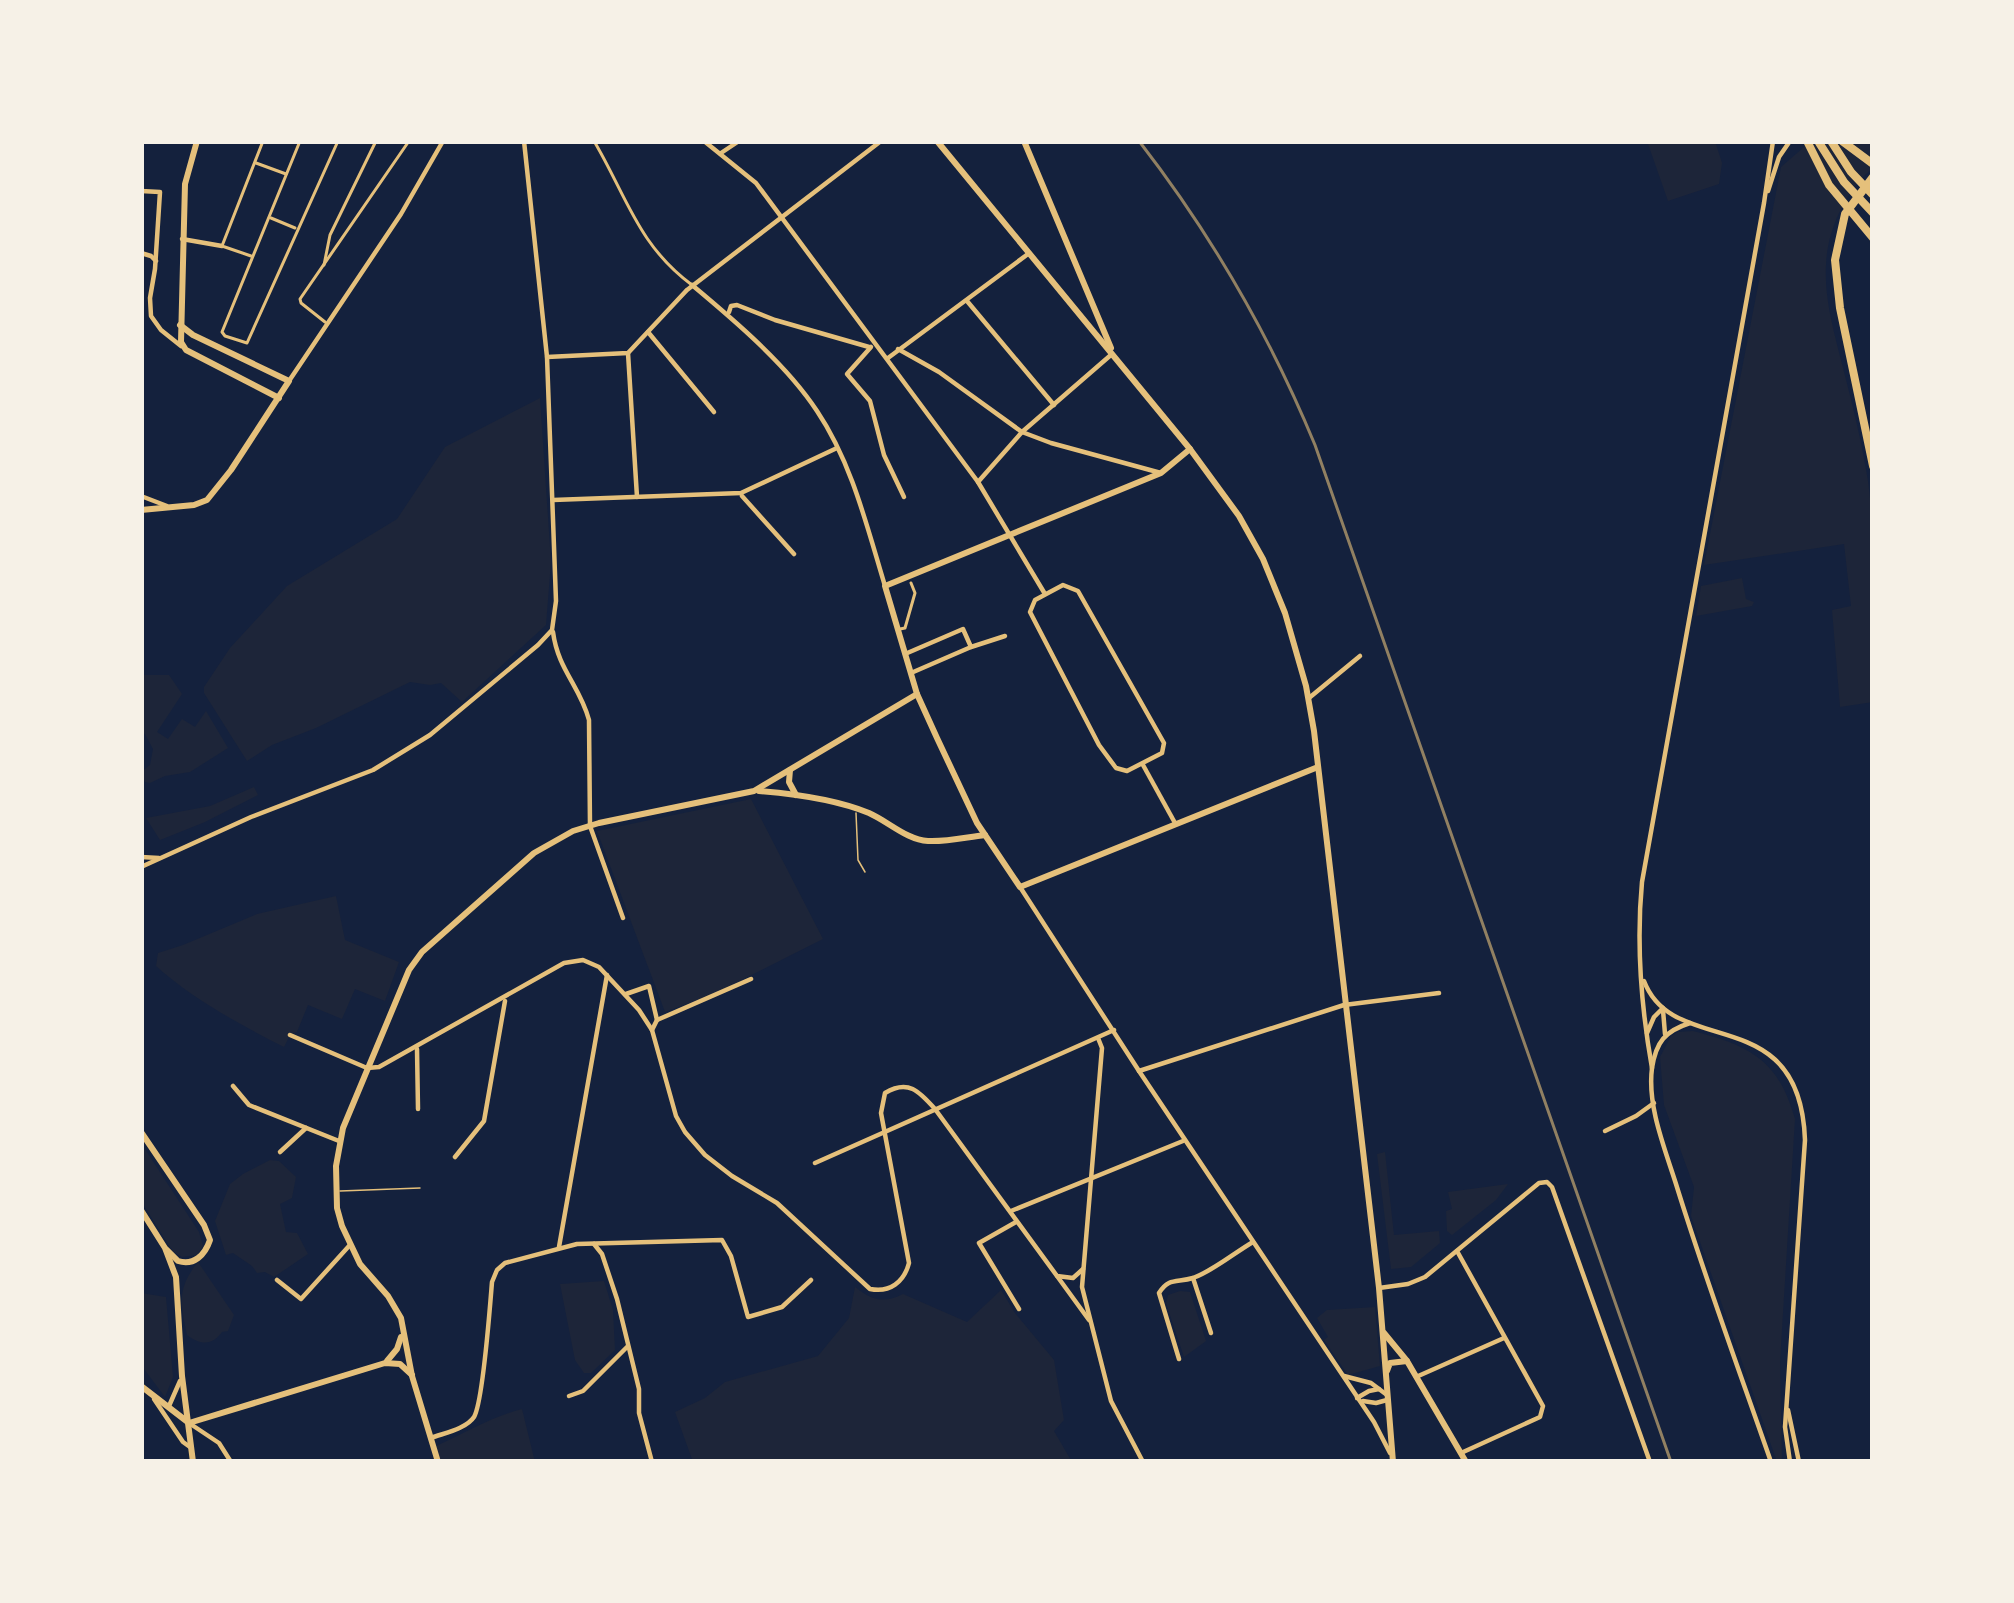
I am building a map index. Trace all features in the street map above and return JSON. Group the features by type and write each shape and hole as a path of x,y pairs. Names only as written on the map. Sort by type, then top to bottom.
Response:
{"highway":[{"path":"1807,141 1829,184 1873,238"},
{"path":"1818,141 1844,182 1873,213"},
{"path":"1831,141 1873,195"},
{"path":"1842,141 1873,164"},
{"path":"1873,177 1845,214 1834,260 1873,466"}],"street":[{"path":"186,350 180,325 182,239 185,184 197,141"},
{"path":"222,246 263,141"},
{"path":"300,141 222,332 247,343 338,141"},
{"path":"324,265 330,235 376,141"},
{"path":"327,324 301,299 409,141"},
{"path":"141,510 194,505 208,500 218,488 401,214 443,141"},
{"path":"524,141 547,357 556,601 552,629 556,653 586,707 590,826 623,918"},
{"path":"594,141 658,256 688,289 729,316 816,409 854,485 917,694 976,824 1374,1421 1393,1460"},
{"path":"704,141 756,183 978,482 1045,594"},
{"path":"721,153 739,141"},
{"path":"547,357 628,353 688,289 880,141"},
{"path":"937,141 1190,448 1239,516 1264,560 1285,613 1309,698 1318,767 1384,1334 1393,1460"},
{"path":"1024,141 1113,354"},
{"path":"1771,1462 1686,1215 1654,1103 1637,944 1642,882 1773,141"},
{"path":"1764,202 1779,157 1790,141"},
{"path":"254,163 286,175"},
{"path":"141,191 160,192 150,298 151,316 160,330 186,350 279,398"},
{"path":"269,217 298,229"},
{"path":"182,239 253,256"},
{"path":"141,253 156,261"},
{"path":"887,358 1028,254"},
{"path":"967,301 1054,406"},
{"path":"729,316 731,307 737,305 880,349"},
{"path":"180,325 289,381"},
{"path":"648,332 714,412"},
{"path":"872,347 847,374 870,401 884,455 904,497"},
{"path":"898,349 939,372 1022,432 1161,473"},
{"path":"628,353 637,497"},
{"path":"978,482 1022,432 1113,354"},
{"path":"553,500 741,493 837,448"},
{"path":"885,586 1161,473 1190,448"},
{"path":"741,493 794,554"},
{"path":"141,496 172,508"},
{"path":"898,630 905,628 915,593 911,583"},
{"path":"1063,585 1078,591 1164,743 1162,753 1142,764 1116,769 1030,612 1045,594 1063,585"},
{"path":"141,867 251,817 374,770 430,735 552,629"},
{"path":"905,654 963,629 971,646"},
{"path":"910,673 1004,636"},
{"path":"540,643 556,653"},
{"path":"1309,698 1360,656"},
{"path":"754,791 917,694"},
{"path":"1142,764 1175,823"},
{"path":"1020,887 1318,767"},
{"path":"790,769 789,782 796,795"},
{"path":"773,779 776,793"},
{"path":"403,1360 398,1311 361,1264 342,1226 335,1166 339,1142 409,970 440,933 534,853 574,831 754,791 856,808 929,842 985,836"},
{"path":"141,857 159,858"},
{"path":"290,1035 368,1068 379,1067 564,963 591,962 626,994 652,1030 676,1116 695,1144 716,1165 777,1203 862,1283 880,1291 898,1283 909,1262 882,1101 894,1088 914,1087 935,1108 1094,1326"},
{"path":"1640,971 1647,990 1663,1008 1690,1024 1749,1041 1765,1051 1787,1076 1802,1108 1805,1140 1784,1427 1790,1462"},
{"path":"559,1247 607,975"},
{"path":"657,1020 752,979"},
{"path":"626,994 650,986 657,1020 652,1030"},
{"path":"1139,1071 1344,1005 1439,993"},
{"path":"455,1157 484,1121 506,998"},
{"path":"1647,1033 1663,1008"},
{"path":"1663,1008 1665,1034"},
{"path":"1652,1068 1665,1034 1690,1024"},
{"path":"815,1163 1114,1030"},
{"path":"1098,1038 1102,1048 1082,1287 1112,1401 1143,1462"},
{"path":"417,1047 418,1109"},
{"path":"233,1086 249,1105 339,1142"},
{"path":"1605,1131 1654,1103"},
{"path":"280,1152 307,1128"},
{"path":"141,1132 210,1240 202,1255 190,1262 177,1291"},
{"path":"1011,1211 1185,1140"},
{"path":"1379,1288 1417,1282 1546,1182 1552,1186 1650,1462"},
{"path":"141,1210 178,1262 190,1262"},
{"path":"1018,1221 979,1243 1019,1310"},
{"path":"431,1438 473,1419 493,1282 506,1262 559,1247 722,1240 748,1317 782,1306 811,1280"},
{"path":"1179,1359 1159,1293 1168,1282 1193,1278 1253,1242"},
{"path":"594,1244 611,1280 652,1462"},
{"path":"277,1280 301,1299 350,1245"},
{"path":"165,1248 176,1276 192,1456"},
{"path":"1457,1251 1543,1406 1540,1417 1461,1453"},
{"path":"1058,1276 1072,1278 1083,1269"},
{"path":"1193,1278 1211,1334"},
{"path":"403,1327 393,1360 403,1360"},
{"path":"1384,1334 1407,1361 1466,1462"},
{"path":"1416,1378 1504,1338"},
{"path":"569,1396 583,1391 627,1347"},
{"path":"395,1351 412,1376 438,1462"},
{"path":"385,1363 395,1351"},
{"path":"188,1423 403,1360"},
{"path":"1386,1374 1390,1363 1407,1361"},
{"path":"1341,1373 1386,1395"},
{"path":"169,1406 182,1376"},
{"path":"141,1386 226,1450 231,1462"},
{"path":"1357,1399 1369,1390 1386,1395"},
{"path":"151,1394 192,1456"},
{"path":"1357,1399 1376,1403 1386,1395"},
{"path":"1786,1405 1799,1462"}],"lane":[{"path":"856,808 858,860 865,872"},
{"path":"336,1191 420,1188"}],"shaded area":[{"path":"1647,141 1715,141 1722,163 1719,184 1668,201"},
{"path":"1811,141 1873,141 1873,168 1854,187 1840,212 1826,265 1830,315 1868,481 1874,564 1873,702 1840,707 1832,610 1851,606 1844,544 1704,565 1781,167"},
{"path":"540,398 551,562 546,625 462,702 441,683 410,682 247,761 204,693 230,648 287,586 397,519 445,447"},
{"path":"1742,578 1752,606 1696,616 1701,586"},
{"path":"141,675 169,675 182,694 157,732 168,739 182,719 195,727 206,711 228,748 190,772 145,782 141,772 150,765 153,749 141,732"},
{"path":"254,787 258,795 160,840 146,818 210,806"},
{"path":"751,799 823,939 716,993 665,1012 597,831"},
{"path":"336,896 345,940 399,962 385,1001 355,989 342,1019 308,1005 297,1032 284,1047 201,1001 156,966 158,953 257,914"},
{"path":"1693,1031 1759,1058 1780,1082 1795,1119 1780,1362 1782,1462 1777,1462 1691,1216 1694,1187 1664,1105 1660,1057 1671,1036"},
{"path":"141,1143 199,1232 203,1246 197,1255 182,1257 173,1252 141,1201"},
{"path":"1385,1152 1394,1235 1439,1231 1440,1243 1411,1267 1391,1269 1377,1154"},
{"path":"270,1160 279,1161 296,1177 292,1198 280,1204 286,1232 297,1233 308,1254 274,1277 257,1273 233,1253 226,1255 215,1221 230,1184"},
{"path":"1508,1184 1496,1200 1452,1235 1447,1231 1446,1211 1452,1209 1448,1192"},
{"path":"198,1262 234,1315 228,1331 206,1342 187,1335 182,1305 183,1288"},
{"path":"604,1281 613,1310 615,1350 591,1373 584,1373 575,1360 560,1284"},
{"path":"855,1287 878,1299 903,1294 967,1322 1001,1290 1054,1360 1064,1420 1054,1431 1072,1462 693,1462 675,1412 725,1382 818,1356 849,1318"},
{"path":"1190,1292 1206,1341 1184,1357 1166,1303 1168,1295"},
{"path":"141,1293 166,1297 173,1377 165,1397 141,1365"},
{"path":"1375,1307 1380,1366 1348,1375 1324,1340 1328,1337 1317,1318 1327,1310"},
{"path":"522,1409 535,1462 441,1462 436,1446"}],"railway":[{"path":"1139,141 1191,212 1237,287 1315,445 1671,1462"}]}
